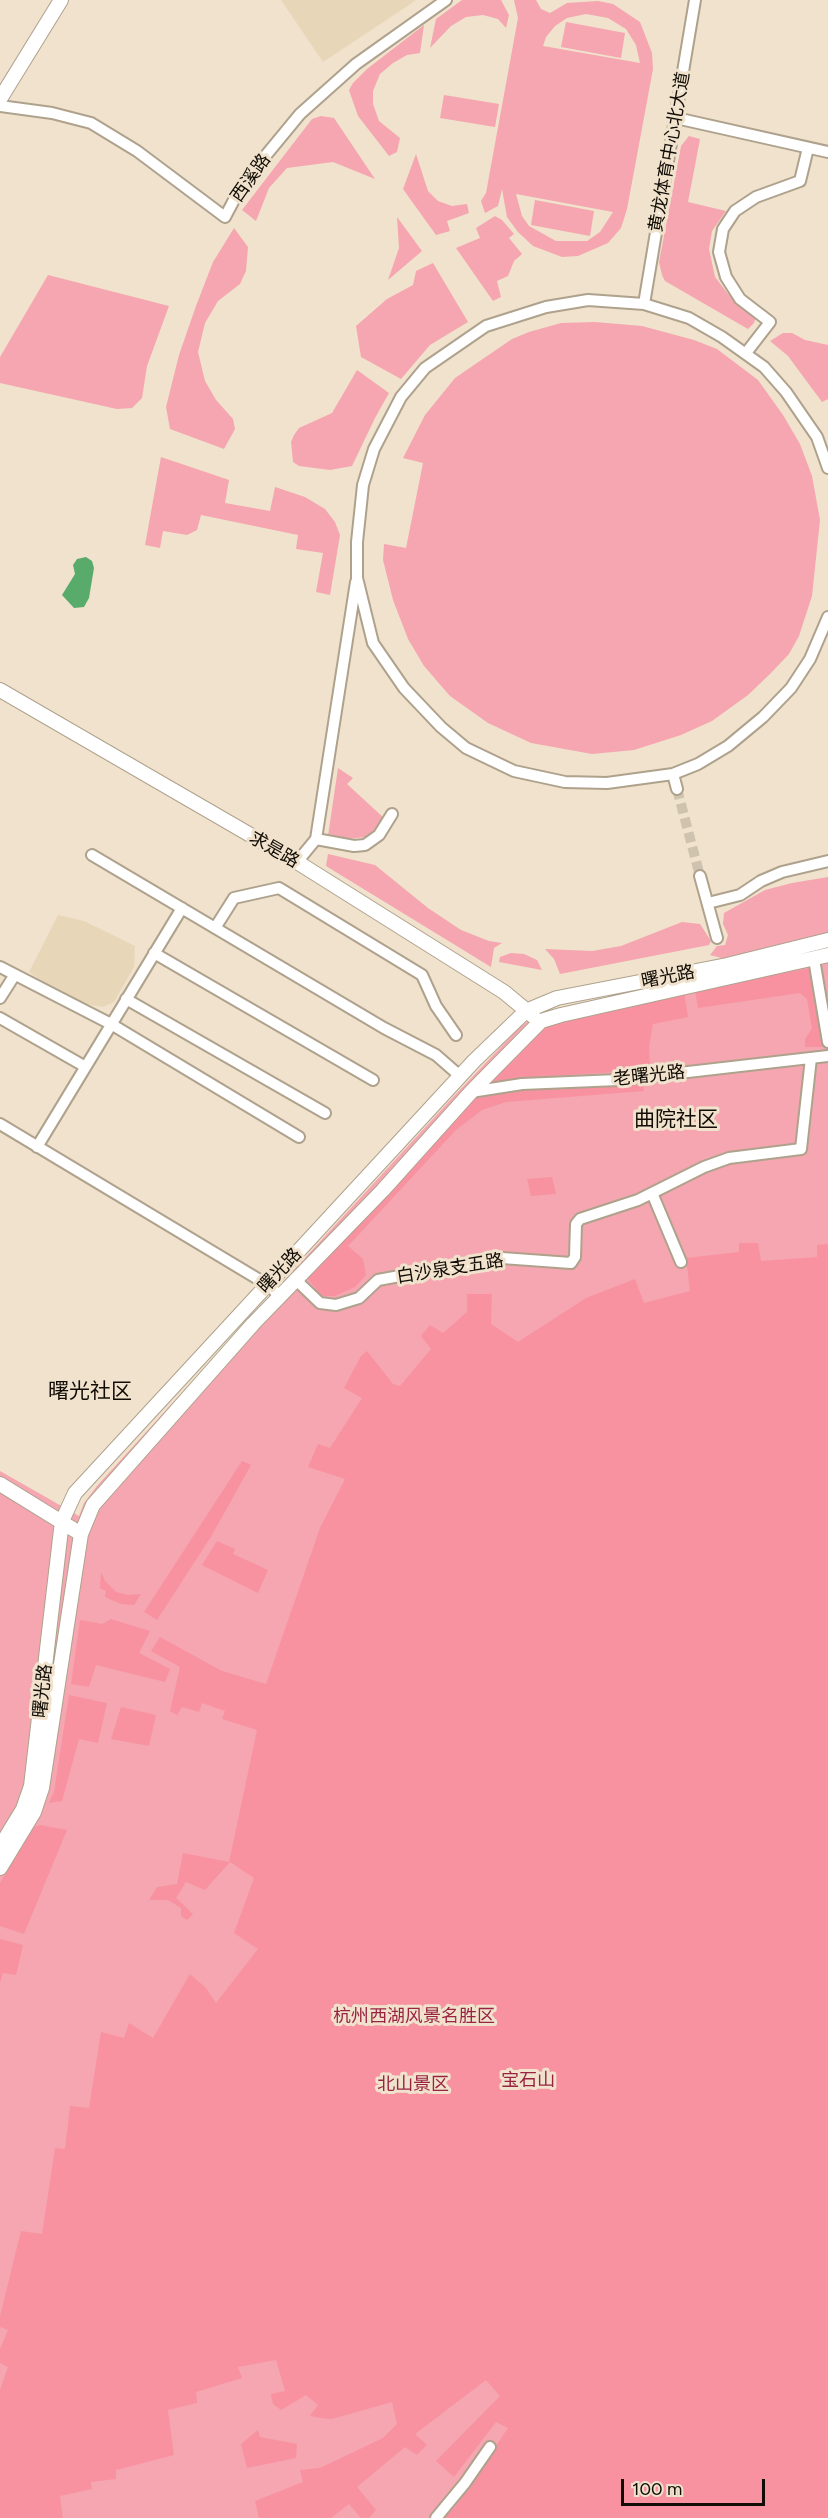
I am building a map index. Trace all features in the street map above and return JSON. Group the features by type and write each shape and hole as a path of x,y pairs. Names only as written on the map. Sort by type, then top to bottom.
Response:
{"main road":[{"path":"0,99 61,0"},
{"name":"求是路","path":"0,690 297,862 504,992 541,1021"},
{"name":"曙光路","path":"0,1847 6,1825 23,1809 31,1786 62,1521 75,1493 460,1076 526,1011 558,998 727,965 828,940"},
{"name":"曙光路","path":"0,1868 34,1812 42,1788 81,1534 93,1505 280,1296 383,1190 471,1092 541,1021 821,957"},
{"path":"0,1484 81,1534"}],"street":[{"name":"西溪路","path":"0,106 52,113 99,127 137,151 225,217 235,198 267,154 300,114 356,64 446,0"},
{"name":"黄龙体育中心北大道","path":"644,304 695,0"},
{"path":"676,118 828,152"},
{"path":"746,353 770,322 740,298 726,277 719,252 723,229 735,211 756,198 800,181 808,148"},
{"path":"297,862 316,839 357,578 357,542 363,485 374,449 401,397 425,368 486,326 504,319 546,307 588,300 644,304 689,318 746,353 764,367 802,413 817,437 828,468"},
{"path":"357,578 373,643 404,688 441,727 466,748 514,771 565,782 607,783 673,774 698,764 728,746 763,717 791,688 810,659 828,617"},
{"path":"673,774 677,789"},
{"path":"316,839 354,846 372,841 379,835 392,814"},
{"path":"92,855 384,1028 436,1055 460,1076"},
{"path":"708,903 741,895 761,881 782,872 828,861"},
{"path":"700,876 717,938"},
{"path":"215,928 234,898 279,888 422,975 436,1006 456,1035"},
{"path":"37,1147 84,1066 182,908"},
{"path":"154,953 373,1080"},
{"path":"821,957 828,1042"},
{"path":"0,967 111,1024 299,1137"},
{"path":"0,998 14,975"},
{"path":"126,999 325,1113"},
{"path":"0,1018 84,1066"},
{"name":"老曙光路","path":"471,1092 522,1084 618,1080 828,1056"},
{"path":"681,1262 652,1193 704,1167 729,1158 801,1149 811,1058"},
{"path":"0,1124 268,1285 280,1296"},
{"name":"白沙泉支五路","path":"296,1279 320,1303 336,1305 359,1298 378,1280 475,1262 502,1258 559,1264 571,1263 575,1257 576,1224 580,1219 638,1200 652,1193"},
{"path":"436,2518 465,2483 490,2447"}],"shaded area":[{"path":"281,0 415,0 415,1 323,62"},
{"path":"86,557 92,561 94,568 89,598 84,607 74,608 62,595 75,574 73,565 77,559"},
{"path":"58,915 84,921 135,946 134,967 114,1002 103,1007 81,1003 63,996 29,972"}],"green space":[{"path":"462,0 501,0 509,15 506,28 498,19 483,15 466,17 451,26 430,48 436,19"},
{"path":"514,0 536,0 541,9 550,13 567,3 598,1 613,4 640,22 652,53 653,69 627,209 621,228 608,243 578,256 562,257 533,246 518,232 507,217 502,189 498,206 485,213 481,201 486,193 518,18","holes":["586,14 608,18 626,29 636,45 640,63 543,46 546,37 555,26 567,18","516,194 613,212 600,232 587,241 556,241 529,226 522,216"]},
{"path":"566,22 625,33 621,58 561,47"},
{"path":"424,25 420,53 407,55 393,63 380,74 373,91 373,104 379,121 400,138 397,152 389,156 358,116 349,90 367,69"},
{"path":"444,95 499,104 495,127 440,118"},
{"path":"321,116 334,118 375,179 333,162 287,168 269,188 256,221 242,210 312,119"},
{"path":"689,136 700,139 688,202 726,211 712,231 709,249 715,277 729,295 756,316 754,323 748,329 665,281 662,275 659,262 681,146"},
{"path":"416,154 428,191 438,201 452,206 467,204 469,213 447,221 450,231 436,235 403,189"},
{"path":"535,200 594,211 590,236 531,225"},
{"path":"495,216 502,220 514,234 509,238 522,254 514,261 508,276 497,281 501,297 493,301 456,248 480,238 476,228"},
{"path":"397,217 422,251 388,280 399,248"},
{"path":"234,228 248,247 246,271 240,284 218,301 205,323 198,352 205,381 216,400 233,419 235,429 224,449 170,429 166,407 179,355 196,306 213,262"},
{"path":"433,263 468,322 430,345 401,379 361,357 356,326 387,299 413,285 416,271"},
{"path":"48,275 169,306 147,366 142,398 132,408 117,409 0,383 0,357"},
{"path":"595,322 642,326 694,340 717,349 758,380 800,444 812,476 820,520 812,596 799,636 789,654 770,674 748,695 712,721 681,735 634,750 592,754 531,743 488,723 450,696 424,666 408,639 393,600 383,560 384,544 406,548 423,463 403,458 425,415 455,378 512,339 529,332 561,323"},
{"path":"783,333 792,333 805,340 828,345 828,399 822,402 788,356 770,341"},
{"path":"357,370 389,393 352,466 330,470 299,466 293,462 291,442 294,435 299,428 332,413"},
{"path":"161,457 229,480 225,503 270,511 275,487 305,497 325,509 335,522 340,535 330,595 316,592 323,553 296,549 298,535 201,515 197,530 187,535 163,531 160,548 145,545"},
{"path":"338,768 353,778 347,784 385,819 367,837 346,839 328,836"},
{"path":"328,854 375,865 428,908 461,930 489,941 502,943 494,948 491,967 326,866"},
{"path":"828,877 828,934 729,960 710,955 717,946 725,945 728,935 723,924 724,913 765,890"},
{"path":"682,922 700,924 711,941 709,945 560,974 554,959 545,949 592,951 621,946"},
{"name":"宝石山","path":"828,947 828,2518 0,2518 0,1471 79,1516 84,1503 97,1486 279,1286 521,1026 542,1012"},
{"path":"511,953 524,954 537,960 542,970 499,962 500,957"},
{"path":"809,968 823,1047 805,1047 805,1039 812,1029 807,999 800,993 698,1008 695,990"},
{"path":"684,992 688,1017 653,1024 649,1047 650,1070 518,1078 488,1083 544,1027 567,1019"},
{"path":"643,1084 644,1091 506,1102 482,1110 456,1130 348,1246 363,1259 366,1275 355,1287 335,1296 322,1296 307,1278 474,1097 521,1089"},
{"path":"552,1177 556,1194 531,1196 527,1179"},
{"name":"宝石山","path":"739,1243 758,1243 761,1261 817,1257 817,1245 828,1244 828,2518 443,2518 455,2507 508,2428 496,2422 454,2477 436,2461 500,2396 486,2380 415,2434 427,2445 417,2455 405,2447 357,2487 376,2510 369,2518 361,2518 349,2504 331,2518 259,2518 255,2501 303,2482 300,2470 320,2468 383,2438 397,2424 392,2402 332,2419 310,2416 318,2405 306,2395 281,2410 273,2404 271,2394 285,2391 276,2360 238,2367 242,2378 196,2392 197,2403 168,2410 174,2455 116,2470 116,2479 91,2482 92,2489 60,2496 63,2518 0,2518 0,2390 8,2367 0,2363 0,2349 8,2330 0,2327 0,2316 21,2231 42,2234 55,2148 65,2149 70,2106 89,2108 101,2032 124,2038 129,2023 153,2038 190,1974 206,1988 216,2003 258,1949 234,1933 254,1878 230,1862 205,1890 186,1882 176,1898 193,1914 187,1920 181,1916 181,1908 168,1900 149,1900 157,1887 177,1884 183,1853 229,1862 257,1730 222,1719 225,1711 202,1703 199,1712 182,1707 177,1715 170,1711 180,1667 151,1651 160,1637 222,1671 266,1684 320,1528 345,1479 308,1467 318,1444 330,1448 362,1398 344,1388 361,1356 367,1351 393,1384 400,1386 431,1349 421,1336 430,1325 443,1333 467,1312 467,1294 492,1294 491,1324 518,1342 586,1298 635,1279 644,1303 690,1291 686,1258 739,1252"},
{"path":"242,1461 251,1465 212,1535 157,1620 144,1612"},
{"path":"217,1541 235,1549 233,1554 268,1570 258,1593 202,1565"},
{"path":"101,1572 105,1581 116,1592 128,1595 141,1594 134,1605 121,1604 105,1597 106,1591 100,1588"},
{"path":"111,1619 150,1631 139,1653 170,1669 165,1682 96,1665 89,1687 71,1684 80,1620 102,1624"},
{"path":"69,1695 107,1703 98,1743 79,1739 62,1801 49,1803 54,1792"},
{"path":"121,1707 156,1715 149,1746 111,1739"},
{"path":"40,1825 67,1830 24,1934 0,1926 0,1883 34,1827"},
{"path":"0,1939 23,1945 16,1975 3,1973 0,1983"},
{"path":"258,2430 260,2437 297,2444 296,2458 247,2468 241,2444"}],"tunnel":[{"path":"677,789 700,876"}],"district":[{"name":"曲院社区","path":"676,1120"},
{"name":"曙光社区","path":"90,1392"}],"park label":[{"name":"杭州西湖风景名胜区","path":"414,2017"},
{"name":"北山景区","path":"413,2085"}]}
